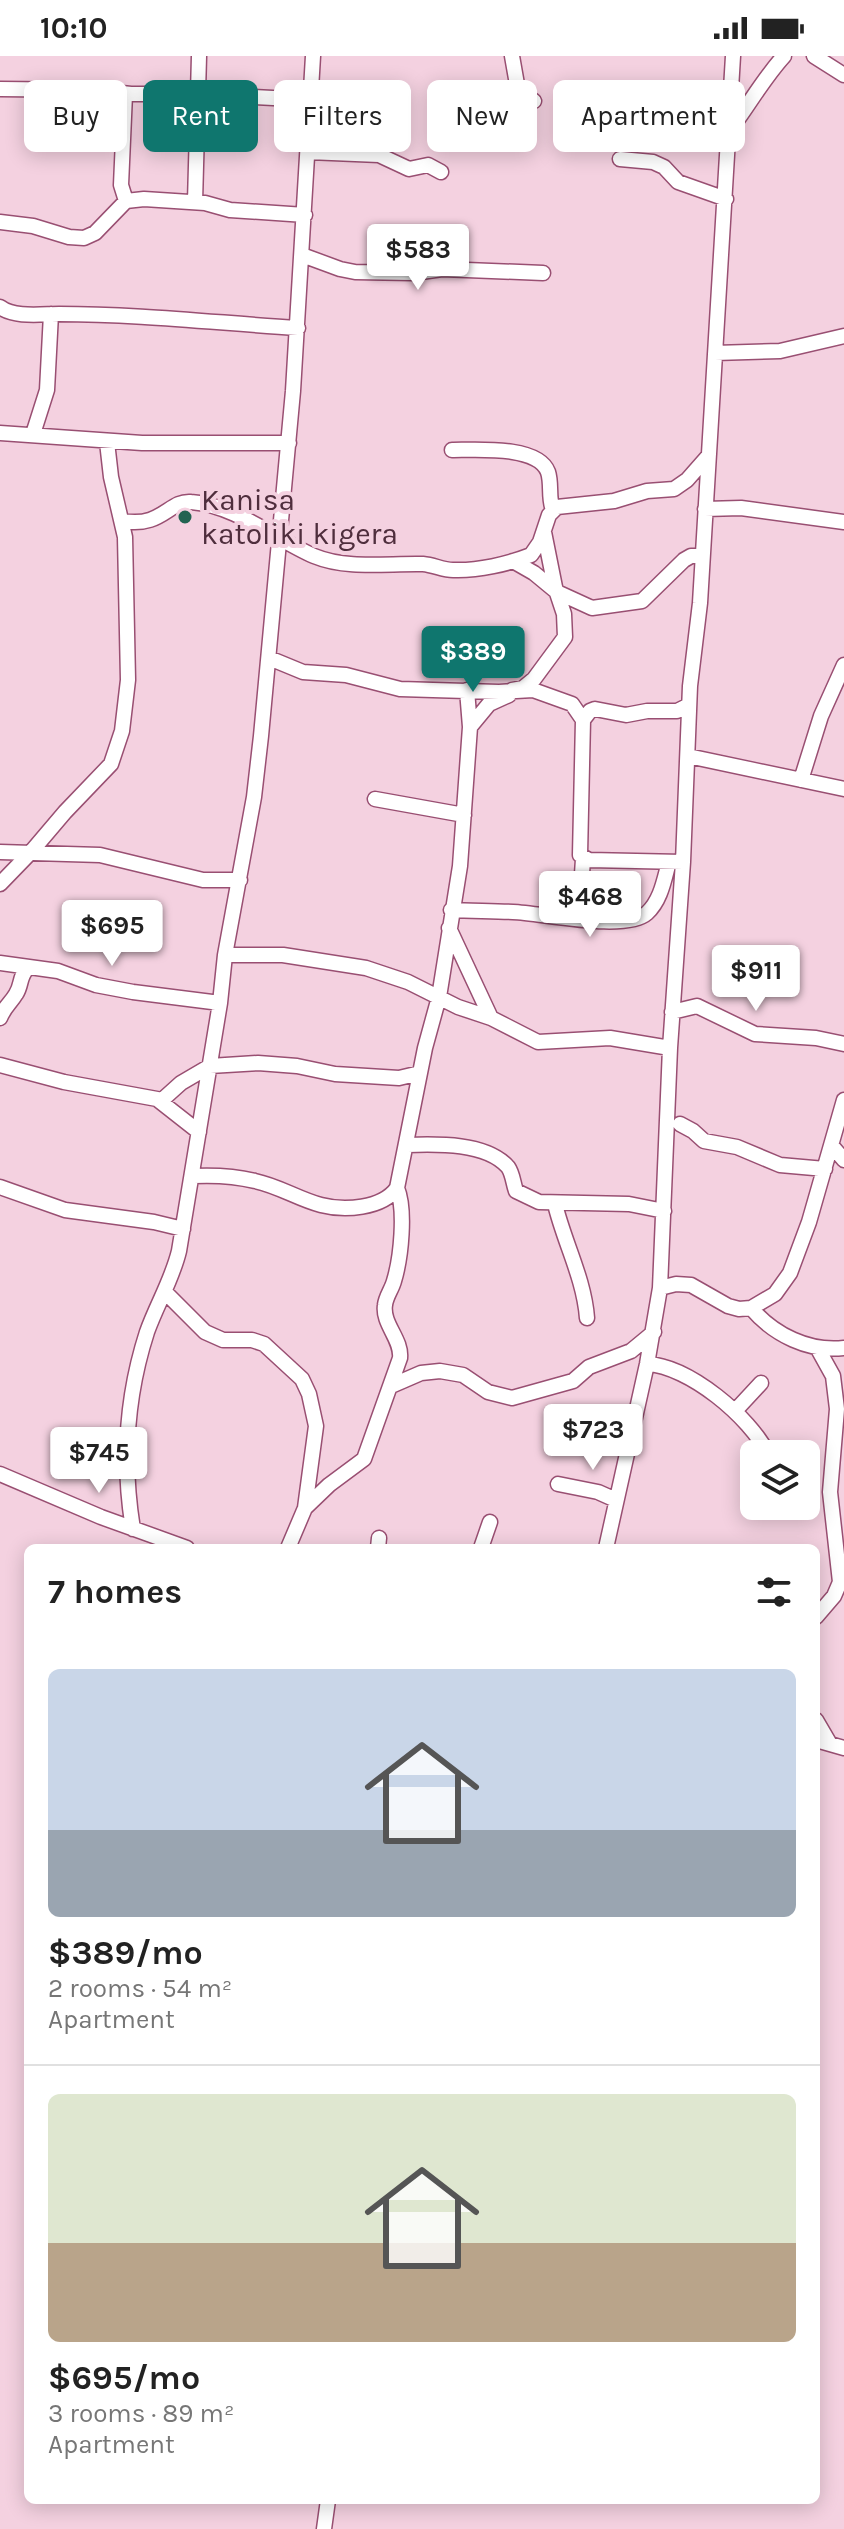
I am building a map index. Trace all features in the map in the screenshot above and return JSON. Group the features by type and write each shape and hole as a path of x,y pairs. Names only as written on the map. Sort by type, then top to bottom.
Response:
{"street":[{"path":"198,80 199,56"},
{"path":"312,80 313,56"},
{"path":"512,56 516,80"},
{"path":"732,80 733,56"},
{"path":"745,111 761,83 784,56"},
{"path":"814,56 844,75"},
{"path":"0,89 24,89"},
{"path":"122,152 121,185 126,201"},
{"path":"195,202 196,152"},
{"path":"133,1529 125,1464 129,1416 148,1330 177,1260 193,1176 225,955 254,797 289,443 308,152 379,155 409,169 428,165 441,172"},
{"path":"607,1544 654,1332 660,1288 676,862 700,603 729,152"},
{"path":"620,159 653,162 664,167 678,182 726,199"},
{"path":"0,222 84,238 95,233 126,201 144,199 195,202 230,210 305,215"},
{"path":"302,255 355,272 414,273 442,269 543,273"},
{"path":"2,310 298,328"},
{"path":"33,434 47,390 51,314"},
{"path":"715,353 780,351 844,336"},
{"path":"0,433 107,442 289,443"},
{"path":"0,884 111,764 122,731 128,680 123,521 111,477 107,442"},
{"path":"452,450 506,451 537,460 547,471 553,510"},
{"path":"123,521 150,521 180,503 191,502 224,511 321,558 343,562 422,564 454,570 513,561 534,552 546,520 553,510 564,504 605,502 677,488 709,455"},
{"path":"705,509 741,508 844,522"},
{"path":"269,658 303,672 354,677 400,689 499,692 523,688 564,641 566,622 544,532"},
{"path":"513,561 557,592 590,608 637,603 651,594 684,560 701,556"},
{"path":"801,780 821,716 844,665"},
{"path":"305,1508 364,1459 401,1355 384,1306 394,1283 398,1262 402,1207 397,1188 439,997 460,866 470,727 467,690"},
{"path":"512,690 533,690 572,704 583,720 583,806 579,850 583,859 579,919"},
{"path":"470,727 489,704 509,695 512,690"},
{"path":"583,720 595,709 626,715 677,711 689,705"},
{"path":"688,756 844,789"},
{"path":"375,799 464,815"},
{"path":"0,852 100,855 203,880 240,880"},
{"path":"583,859 676,862"},
{"path":"451,910 513,912 619,922 646,914 676,862"},
{"path":"449,928 491,1018"},
{"path":"225,955 283,955 366,968 408,982 538,1042 610,1038 670,1048"},
{"path":"0,963 58,971 96,985 133,992 220,1003"},
{"path":"0,1018 5,1005 18,992 21,976 28,968"},
{"path":"672,1012 697,1006 755,1034 816,1038 844,1044"},
{"path":"161,1101 186,1080 210,1066 258,1063 399,1078 420,1073"},
{"path":"0,1065 64,1082 161,1101 199,1132"},
{"path":"660,1288 676,1284 691,1285 728,1306 751,1308 775,1294 790,1273 825,1169 844,1100"},
{"path":"680,1124 704,1141 737,1147 780,1165 825,1169"},
{"path":"406,1145 448,1147 489,1154 509,1169 518,1192 539,1202 608,1203 664,1211"},
{"path":"832,1146 844,1160"},
{"path":"193,1176 252,1180 333,1206 372,1205 389,1197 397,1188"},
{"path":"0,1187 65,1210 183,1229"},
{"path":"555,1204 583,1293 587,1318"},
{"path":"165,1292 205,1332 223,1340 252,1340 264,1344 302,1379 309,1394 316,1426 305,1508 290,1544"},
{"path":"751,1308 772,1329 818,1349 844,1348"},
{"path":"391,1386 421,1373 440,1371 469,1377 488,1392 512,1398 573,1381 589,1367 631,1351 654,1332"},
{"path":"818,1349 833,1376 839,1437 830,1510 840,1582 834,1596 820,1612"},
{"path":"647,1364 665,1367 694,1382 735,1411 759,1440"},
{"path":"735,1411 761,1383"},
{"path":"0,1474 176,1544"},
{"path":"558,1484 598,1492 616,1500"},
{"path":"482,1544 490,1522"},
{"path":"324,2529 327,2504"}],"place":[{"name":"Kanisa katoliki kigera","path":"185,517"}]}
